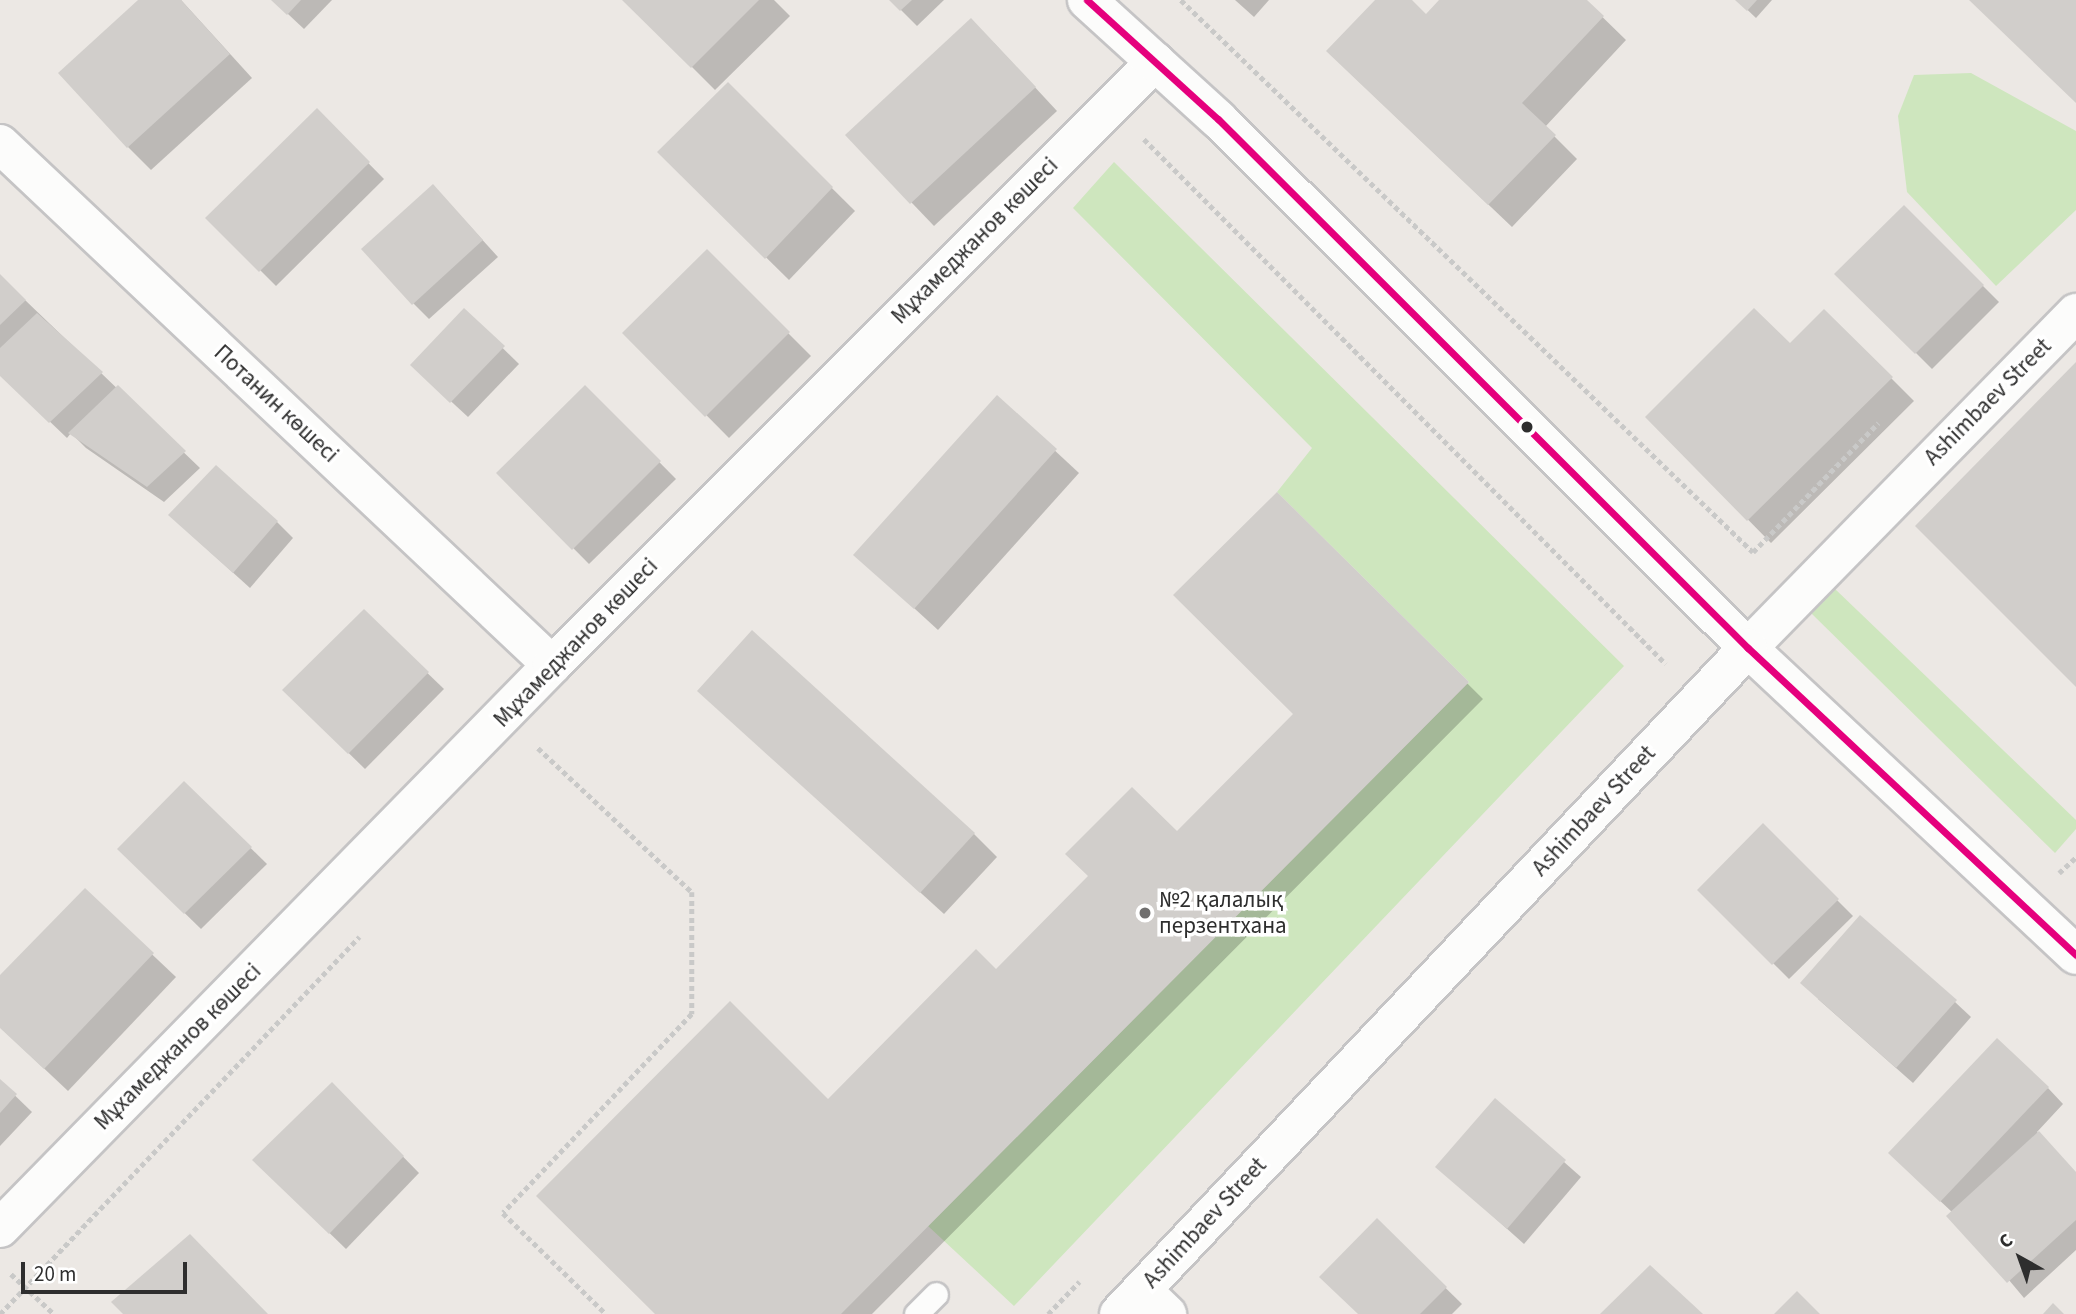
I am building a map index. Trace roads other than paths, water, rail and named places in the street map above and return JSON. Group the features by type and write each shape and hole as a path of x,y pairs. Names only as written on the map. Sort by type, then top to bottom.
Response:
{"street":[{"path":"1099,4 1155,62 1218,119 1748,648 2076,955"},
{"name":"Мұхамеджанов көшесі","path":"0,1228 552,665 1155,62"},
{"name":"Потанин көшесі","path":"0,144 552,665"},
{"name":"Ashimbaev Street","path":"1143,1306 1748,648 2076,313"}],"lane":[{"path":"916,1314 936,1294"}],"place":[{"name":"№2 қалалық перзентхана","path":"1145,913"}]}
